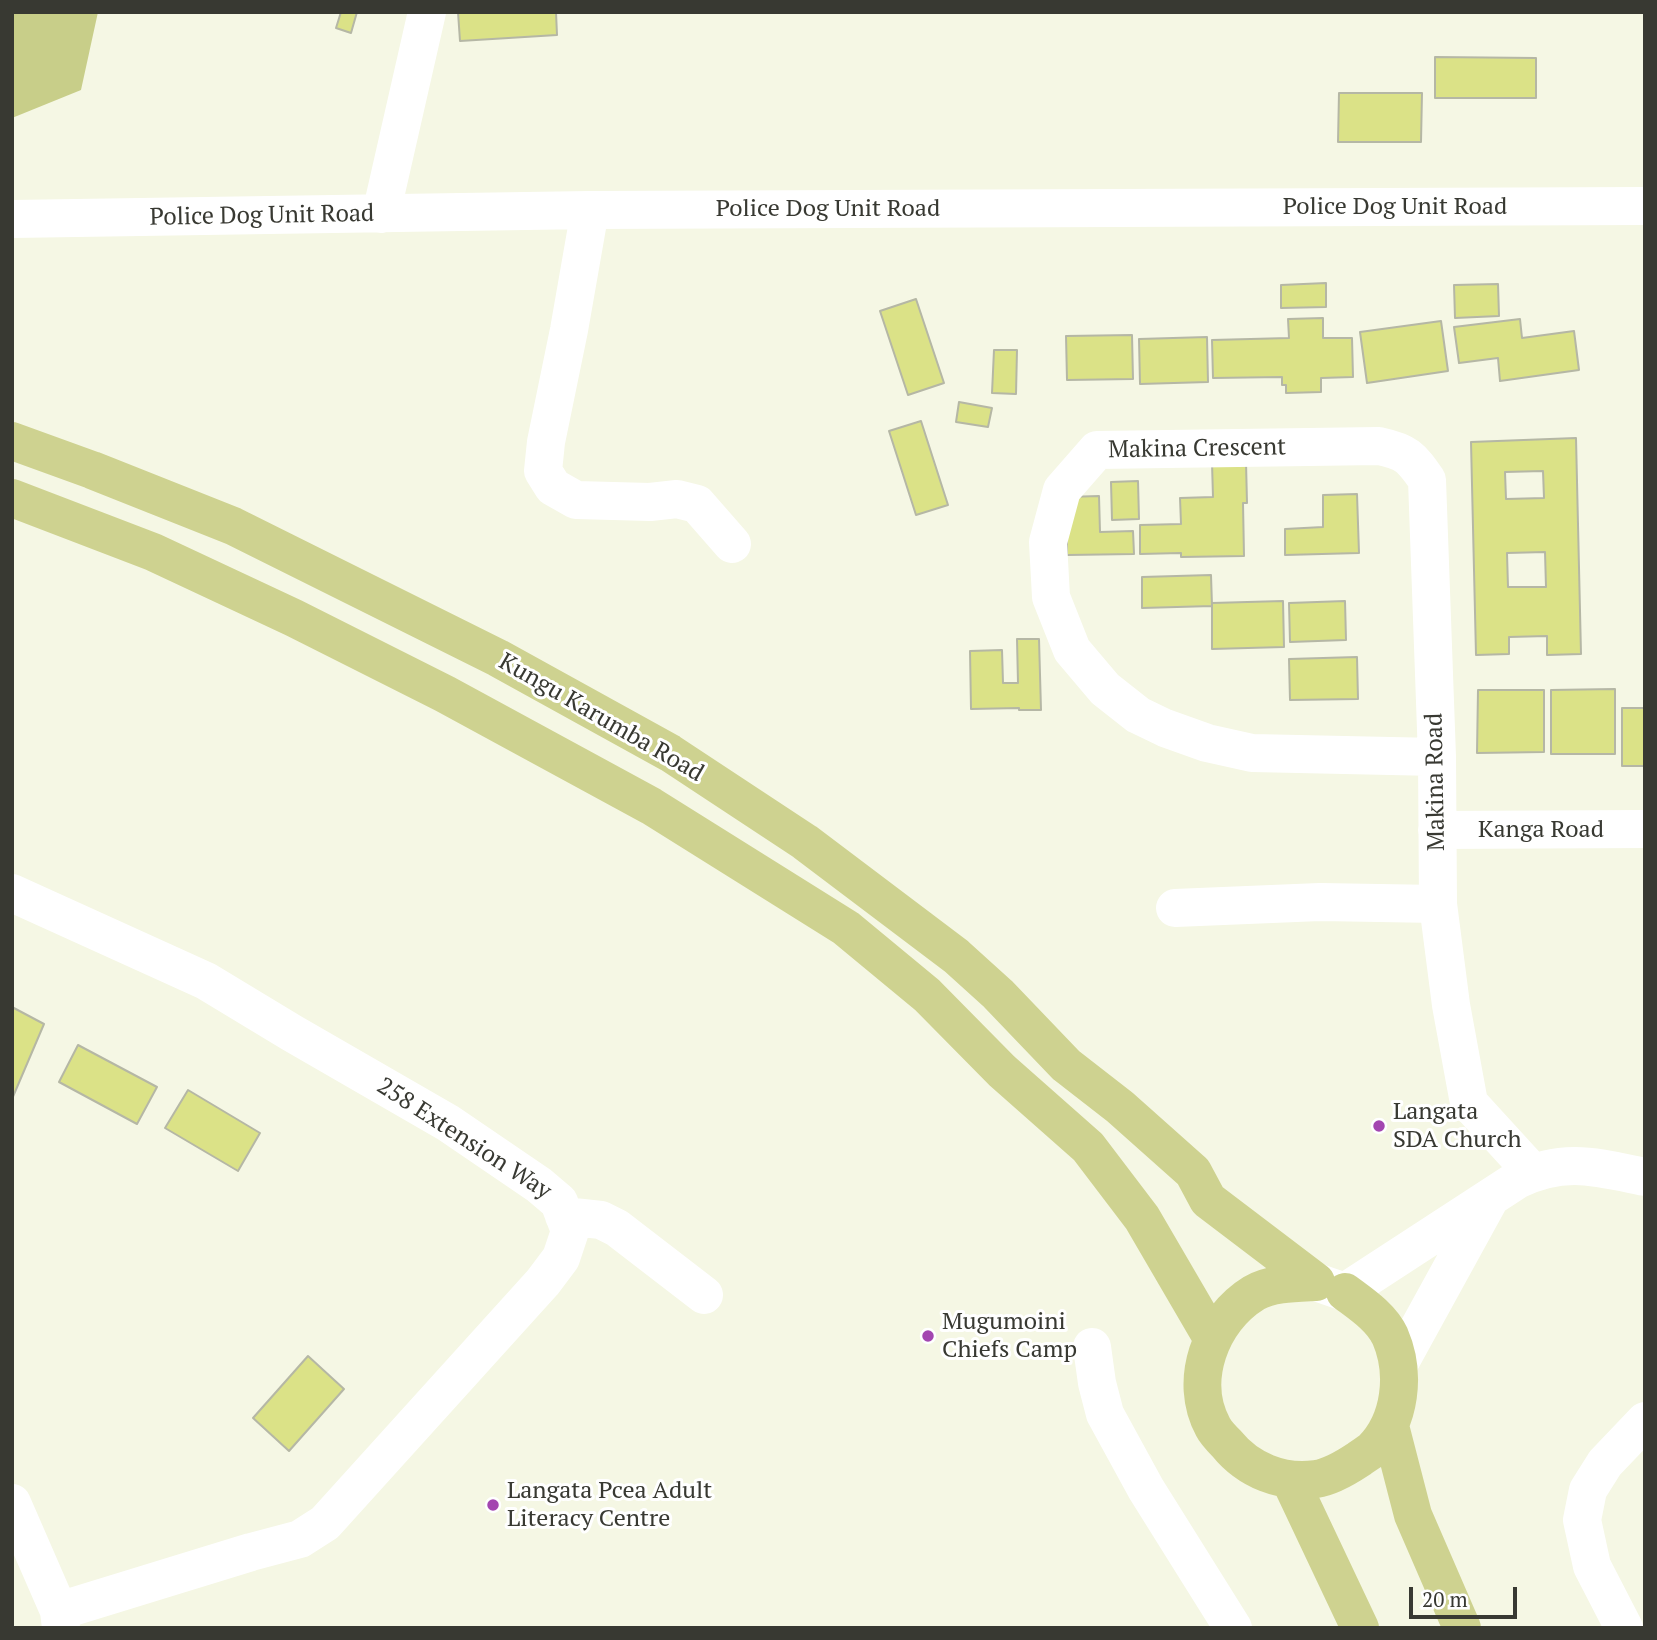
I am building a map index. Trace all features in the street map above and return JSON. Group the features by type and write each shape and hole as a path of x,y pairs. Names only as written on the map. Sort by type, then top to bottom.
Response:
{"main road":[{"name":"Kungu Karumba Road","path":"12,441 233,526 498,658 670,753 805,842 956,957 998,995 1066,1065 1120,1107 1193,1172 1208,1200 1330,1287"},
{"path":"12,498 153,552 295,618 445,694 651,806 846,928 927,995 1002,1071 1087,1147 1142,1218 1213,1339"},
{"path":"1285,1283 1330,1287 1370,1310 1389,1335 1399,1364 1399,1395 1390,1426 1372,1450 1347,1467 1318,1479 1290,1480 1257,1470 1233,1452 1213,1428 1204,1400 1203,1367 1213,1339 1230,1312 1255,1292 1285,1283"},
{"path":"1390,1426 1413,1516 1462,1628"},
{"path":"1290,1480 1360,1628"}],"street":[{"path":"381,214 426,12"},
{"name":"Police Dog Unit Road","path":"12,219 590,210 1645,206"},
{"path":"590,210 546,442 543,471 553,487 576,500 650,502 677,499 697,504 732,544"},
{"name":"Makina Road","path":"1325,447 1379,446 1399,450 1413,461 1427,480 1437,757 1438,904 1451,1005 1469,1103 1533,1172"},
{"name":"Makina Crescent","path":"1325,447 1097,450 1062,490 1048,542 1051,597 1072,650 1105,689 1138,715 1165,728 1207,743 1252,753 1437,757"},
{"name":"Kanga Road","path":"1437,830 1645,829"},
{"name":"258 Extension Way","path":"12,893 206,981 448,1123 539,1185 559,1202 570,1231 561,1258 543,1282 325,1523 300,1539 251,1552 60,1619"},
{"path":"1175,908 1320,902 1438,904"},
{"path":"1330,1287 1533,1172 1561,1166 1597,1167 1645,1177"},
{"path":"1399,1364 1491,1197"},
{"path":"564,1216 601,1220 617,1228 704,1295"},
{"path":"1093,1347 1097,1383 1105,1414 1146,1489 1233,1628"},
{"path":"1624,1628 1592,1566 1582,1520 1588,1490 1605,1463 1645,1421"},
{"path":"12,1503 60,1619"}],"green space":[{"path":"12,12 98,12 81,90 12,118"}],"building":[{"path":"341,12 357,12 351,33 336,28"},
{"path":"458,12 556,12 557,35 460,41"},
{"path":"1435,57 1536,58 1536,98 1435,98"},
{"path":"1339,93 1422,93 1421,142 1338,142"},
{"path":"1326,283 1326,307 1281,308 1281,285"},
{"path":"1498,284 1499,316 1455,318 1454,285"},
{"path":"916,299 944,383 908,395 880,311"},
{"path":"1323,318 1323,338 1352,338 1353,377 1321,378 1321,392 1286,393 1282,377 1213,378 1212,340 1289,338 1288,319"},
{"path":"1520,319 1522,338 1574,331 1579,370 1500,381 1498,358 1459,363 1454,327"},
{"path":"1441,321 1448,371 1367,383 1360,332"},
{"path":"1132,335 1133,379 1067,380 1066,336"},
{"path":"1207,337 1208,382 1140,384 1139,339"},
{"path":"994,350 1017,350 1016,394 992,393"},
{"path":"959,402 992,408 988,427 956,422"},
{"path":"921,421 948,505 916,515 889,431"},
{"path":"1576,438 1581,654 1547,655 1547,636 1509,637 1509,654 1476,655 1471,442","holes":["1543,471 1544,498 1506,499 1505,472","1545,552 1546,587 1508,587 1507,553"]},
{"path":"1246,462 1247,503 1243,503 1244,556 1181,557 1181,553 1140,554 1140,525 1181,524 1180,498 1213,497 1212,463"},
{"path":"1138,481 1139,519 1112,520 1111,482"},
{"path":"1357,494 1359,553 1285,555 1285,529 1323,527 1323,495"},
{"path":"1099,496 1100,532 1133,531 1134,554 1067,555 1067,497"},
{"path":"1211,575 1212,606 1142,608 1142,577"},
{"path":"1283,601 1284,647 1212,649 1212,603"},
{"path":"1345,601 1346,640 1290,642 1289,603"},
{"path":"1017,639 1039,639 1041,710 971,709 970,651 1002,650 1003,683 1018,683"},
{"path":"1357,657 1358,699 1290,700 1289,659"},
{"path":"1615,689 1615,754 1551,754 1551,690"},
{"path":"1478,690 1544,690 1544,752 1477,753"},
{"path":"1622,708 1645,708 1645,766 1622,766"},
{"path":"12,1007 44,1024 12,1099"},
{"path":"78,1045 157,1087 137,1124 59,1082"},
{"path":"188,1090 260,1133 238,1171 165,1128"},
{"path":"308,1356 344,1389 289,1451 253,1418"}],"place":[{"name":"Langata SDA Church","path":"1379,1126"},
{"name":"Mugumoini Chiefs Camp","path":"928,1336"},
{"name":"Langata Pcea Adult Literacy Centre","path":"493,1505"}]}
